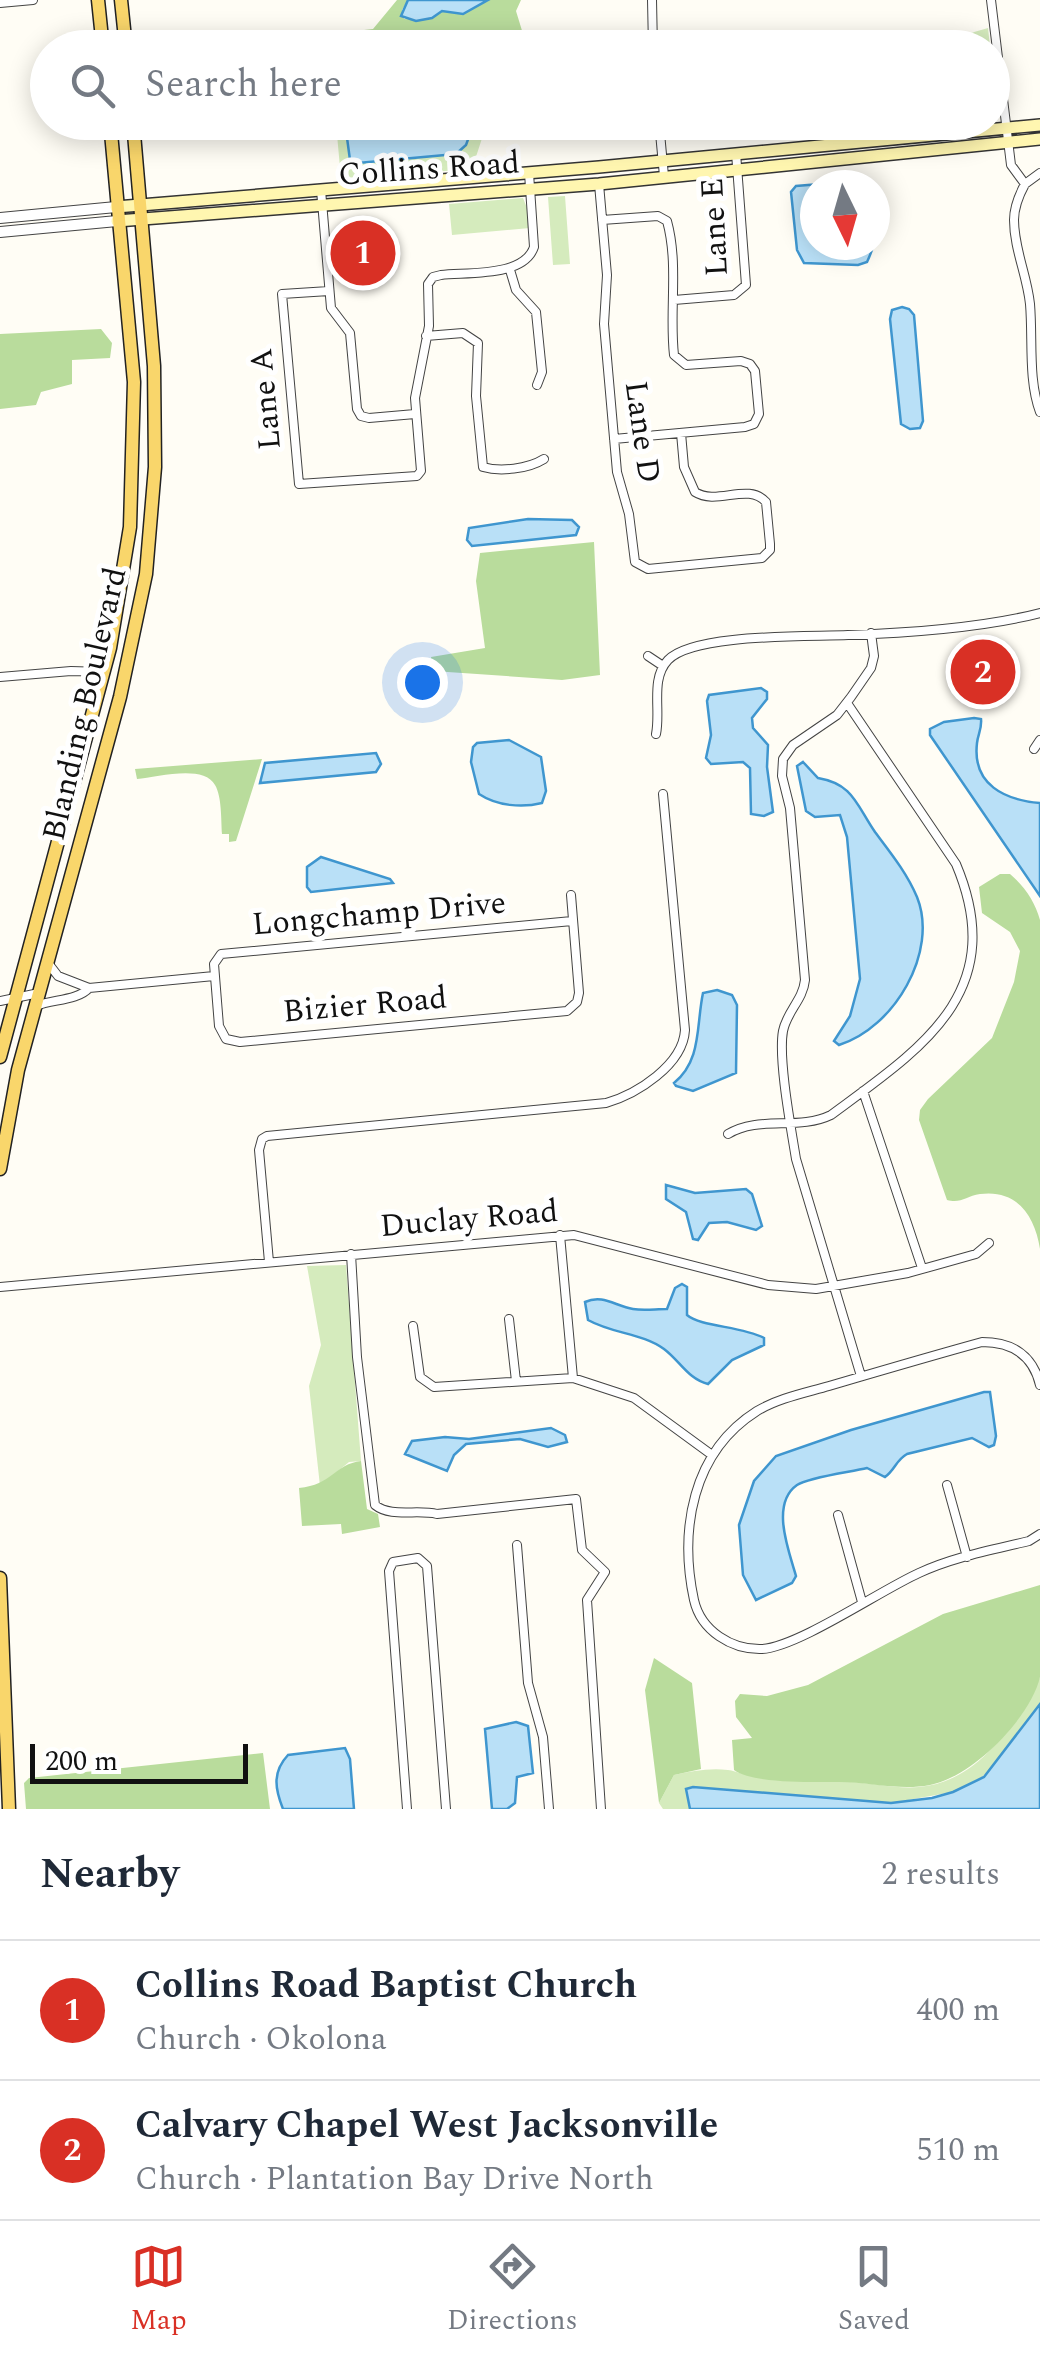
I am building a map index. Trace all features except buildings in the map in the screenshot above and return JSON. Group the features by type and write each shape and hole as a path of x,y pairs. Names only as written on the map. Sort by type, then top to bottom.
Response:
{"main road":[{"path":"98,0 101,30"},
{"path":"121,0 124,30"},
{"name":"Collins Road","path":"1010,134 1040,125"},
{"name":"Collins Road","path":"1010,135 1040,139"},
{"name":"Blanding Boulevard","path":"0,1056 104,672 120,606 130,527 135,413 111,140"},
{"name":"Blanding Boulevard","path":"0,1169 2,1141 37,1000 140,609 152,524 155,411 135,140"},
{"name":"Collins Road","path":"142,212 321,190 903,140"},
{"name":"Collins Road","path":"117,214 321,205 599,184 890,153 974,140"},
{"path":"135,413 155,411"},
{"path":"120,606 140,609"},
{"path":"71,797 91,802"},
{"path":"0,1578 9,1809"}],"street":[{"path":"0,3 32,0"},
{"path":"652,0 653,30"},
{"path":"991,0 994,30"},
{"path":"661,140 664,176"},
{"path":"1007,140 1011,165 1025,184"},
{"path":"862,142 890,153"},
{"name":"Lane E","path":"681,433 745,428 754,424 759,414 755,371 750,364 740,361 691,365 677,360 672,334 674,300 734,295 746,285 736,153"},
{"path":"321,190 331,308 350,333 358,413 369,418 415,414 416,379 430,326 428,284 438,276 510,270 533,253 529,173"},
{"path":"1040,173 1025,184 1014,221 1017,254 1023,265 1030,305 1040,412"},
{"name":"Lane D","path":"599,184 606,275 604,324 617,472 629,514 633,556 638,566 648,569 756,560 770,550 766,502 752,494 706,497 695,492 684,466 681,433"},
{"name":"Collins Road","path":"0,218 117,214"},
{"name":"Collins Road","path":"0,232 117,214"},
{"path":"602,220 652,216 667,222 674,300"},
{"path":"510,270 516,290 536,312 542,372 537,385"},
{"name":"Lane A","path":"329,291 282,294 299,484 420,474 415,414"},
{"path":"426,336 463,333 478,343 476,396 483,467 490,470 533,466 544,460"},
{"path":"614,439 681,433"},
{"path":"656,734 660,716 658,677 670,657 692,646 872,633 1040,613"},
{"path":"860,1376 796,1159 790,1122 782,1038 786,1020 802,998 805,980 790,808 782,768 786,751 824,726 871,668 872,633"},
{"path":"648,656 663,666"},
{"path":"0,677 104,672"},
{"path":"728,1134 740,1127 824,1118 940,1027 960,993 973,938 970,906 956,864 846,703"},
{"path":"1034,750 1040,740"},
{"path":"269,1262 258,1150 262,1139 274,1134 606,1103 629,1094 677,1056 685,1030 663,794"},
{"path":"570,896 572,920"},
{"name":"Longchamp Drive","path":"214,976 215,960 226,953 572,920"},
{"name":"Bizier Road","path":"214,976 219,1026 226,1038 240,1042 560,1012 572,1007 579,993 572,920"},
{"path":"48,962 58,976 89,988 214,976"},
{"path":"0,1001 52,999 83,994 89,988"},
{"path":"863,1091 922,1268"},
{"path":"560,1235 573,1378"},
{"name":"Duclay Road","path":"0,1287 560,1235 590,1236 768,1285 816,1289 976,1254 989,1243"},
{"path":"351,1254 372,1500 378,1509 437,1514 576,1499 582,1550 605,1572 587,1600 601,1809"},
{"path":"509,1319 516,1381"},
{"path":"412,1326 420,1377 434,1387 573,1378 634,1398 712,1455"},
{"path":"1040,1384 1030,1361 1020,1352 996,1342 982,1342 790,1397 757,1412 732,1430 712,1455 696,1488 688,1525 697,1610 709,1628 724,1640 758,1649 788,1642 917,1574 1040,1534"},
{"path":"947,1485 966,1557"},
{"path":"838,1515 862,1602"},
{"path":"517,1545 528,1683 543,1737 549,1809"},
{"path":"407,1809 389,1571 393,1562 418,1558 427,1566 446,1809"}],"green space":[{"path":"397,0 408,0 402,10 404,19 426,20 442,11 463,14 488,0 521,0 516,11 522,30 364,30 373,29"},
{"path":"338,140 347,140 350,160 358,163 456,154 468,140 481,140 472,169 341,179"},
{"path":"565,196 570,264 553,265 548,197"},
{"path":"523,198 530,228 452,235 449,204"},
{"path":"101,329 112,343 110,358 72,360 72,384 41,392 36,405 0,409 0,334"},
{"path":"594,542 600,675 562,680 433,671 431,657 485,648 476,581 480,553"},
{"path":"262,759 236,841 229,842 229,834 222,834 219,796 209,779 179,773 137,779 135,769"},
{"path":"1000,874 1010,874 1020,884 1040,920 1040,1249 1029,1216 1014,1201 993,1194 947,1200 919,1120 920,1110 928,1099 992,1038 1014,982 1020,951 1010,932 982,913 979,887"},
{"path":"346,1265 361,1461 349,1462 320,1486 309,1386 321,1345 307,1266"},
{"path":"361,1461 367,1509 378,1514 380,1527 342,1534 341,1524 302,1526 299,1488 319,1483"},
{"path":"1040,1585 1040,1677 1034,1693 1012,1728 964,1771 930,1785 907,1787 769,1780 734,1770 732,1740 752,1738 736,1717 735,1701 740,1694 767,1696 808,1685 943,1614"},
{"path":"654,1658 692,1683 701,1769 674,1775 659,1803 645,1690"},
{"path":"1040,1677 1040,1704 1001,1758 976,1783 953,1792 891,1803 693,1787 690,1809 663,1809 659,1803 674,1775 707,1770 902,1787 940,1783 960,1774 993,1748"},
{"path":"263,1753 270,1809 26,1809 24,1783 29,1778"}],"water":[{"path":"408,0 488,0 463,14 442,11 416,21 401,16"},
{"path":"347,140 468,140 456,154 358,163 350,160"},
{"path":"800,186 800,256 791,192"},
{"path":"802,260 868,260 858,265"},
{"path":"902,307 914,315 923,421 920,428 910,429 901,424 890,319 892,310"},
{"path":"528,519 572,520 579,527 576,535 472,546 467,540 469,528"},
{"path":"761,688 767,692 767,699 752,718 753,728 768,745 773,812 764,816 751,814 750,768 743,762 711,764 706,758 711,735 709,695"},
{"path":"981,719 977,758 986,780 1003,794 1040,803 1040,896 930,735 930,729 944,722"},
{"path":"509,740 541,757 546,791 542,803 510,805 479,794 471,762 473,747 477,743"},
{"path":"376,753 381,764 376,772 260,783 265,763"},
{"path":"803,762 818,778 839,785 852,797 908,880 922,918 916,964 894,1005 859,1036 839,1045 834,1041 850,1016 860,979 847,837 840,815 815,817 806,811 797,766"},
{"path":"321,857 393,883 311,892 307,887 307,867"},
{"path":"717,990 732,995 737,1005 736,1073 693,1091 676,1086 674,1083 694,1053 703,993"},
{"path":"666,1185 695,1193 746,1189 752,1194 762,1226 756,1230 727,1222 709,1223 698,1240 693,1239 686,1212 666,1199"},
{"path":"682,1284 687,1287 687,1315 693,1319 764,1338 764,1345 732,1360 708,1384 695,1378 655,1344 588,1320 585,1302 591,1300 637,1310 667,1309 675,1288"},
{"path":"990,1392 994,1445 989,1447 972,1438 907,1454 885,1477 867,1468 797,1485 784,1504 783,1516 796,1576 792,1583 756,1600 743,1575 739,1525 754,1481 776,1456"},
{"path":"551,1428 565,1435 567,1442 548,1447 520,1439 466,1444 454,1455 447,1471 405,1454 412,1441 469,1439"},
{"path":"1040,1704 1040,1809 690,1809 686,1789 693,1787 891,1803 953,1792 984,1777"},
{"path":"516,1722 528,1726 533,1773 517,1777 515,1803 507,1809 492,1809 485,1729"},
{"path":"345,1748 350,1759 354,1809 283,1809 276,1781 288,1755"}],"place":[{"name":"Collins Road Baptist Church","path":"363,253"},
{"name":"Calvary Chapel West Jacksonville","path":"983,672"}]}
